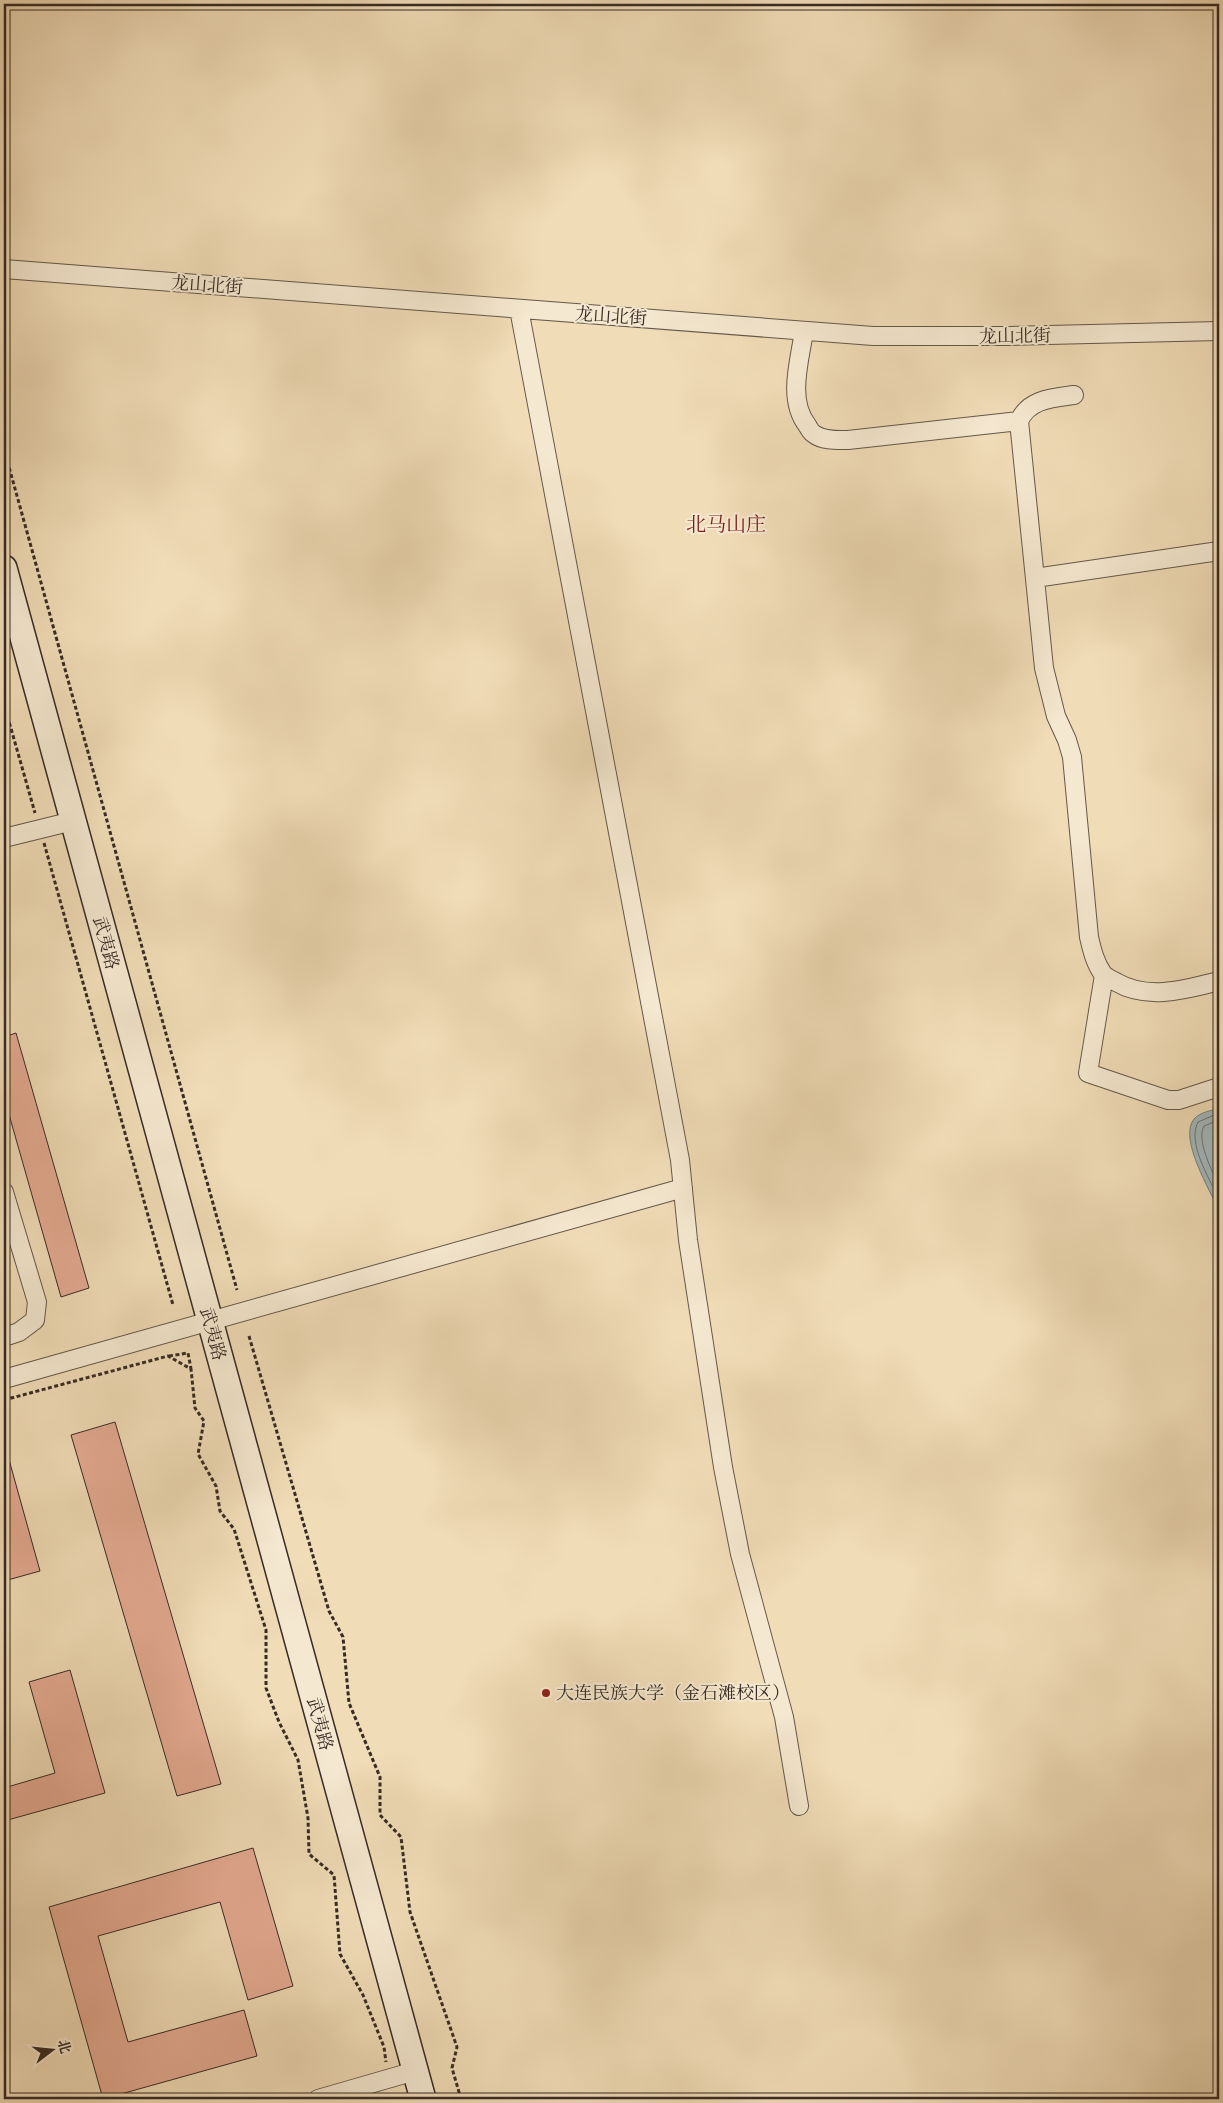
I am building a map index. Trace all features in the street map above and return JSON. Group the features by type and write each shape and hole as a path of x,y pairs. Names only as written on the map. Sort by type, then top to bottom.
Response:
{"main road":[{"name":"武夷路","path":"4,568 423,2099"}],"street":[{"name":"龙山北街","path":"4,269 874,336 1008,336 1219,331"},
{"path":"519,309 680,1160 690,1250 723,1467 740,1554 784,1717 799,1806"},
{"path":"804,331 796,394 797,406 803,420 813,434 832,440 848,440 1019,421"},
{"path":"1074,395 1049,398 1036,403 1024,411 1019,421 1048,686 1056,716 1067,740 1072,757 1089,937 1094,956 1104,975 1122,986 1161,992 1182,990 1219,981"},
{"path":"1035,578 1219,551"},
{"path":"4,838 73,821"},
{"path":"1104,975 1088,1073 1168,1100 1192,1097 1219,1088"},
{"path":"4,1379 683,1188"},
{"path":"4,1192 37,1302 36,1320 19,1332 4,1337"},
{"path":"318,2099 414,2071"}],"path":[{"path":"4,449 237,1290"},
{"path":"4,704 173,1305"},
{"path":"249,1336 329,1611 343,1637 349,1703 380,1776 380,1815 401,1837 410,1912 457,2047 452,2068 461,2099"},
{"path":"4,1400 168,1356 188,1353 194,1408 204,1421 198,1454 216,1486 220,1510 234,1529 266,1630 266,1688 279,1722 298,1760 308,1818 309,1854 334,1874 340,1954 363,1995 384,2047 389,2079"},
{"path":"168,1356 191,1369"}],"water":[{"path":"1219,1108 1219,1211 1197,1165 1190,1139 1190,1128 1196,1117 1202,1113"}],"building":[{"path":"16,1033 89,1288 61,1297 4,1097 4,1037"},
{"path":"115,1422 221,1784 177,1796 71,1435"},
{"path":"4,1456 8,1456 40,1571 4,1581"},
{"path":"70,1670 105,1793 4,1821 4,1788 55,1773 29,1682"},
{"path":"253,1848 293,1986 248,2000 220,1902 98,1936 128,2042 244,2010 257,2056 103,2099 49,1907"}],"place":[{"name":"大连民族大学（金石滩校区）","path":"546,1693"}],"district":[{"name":"北马山庄","path":"726,524"}]}
